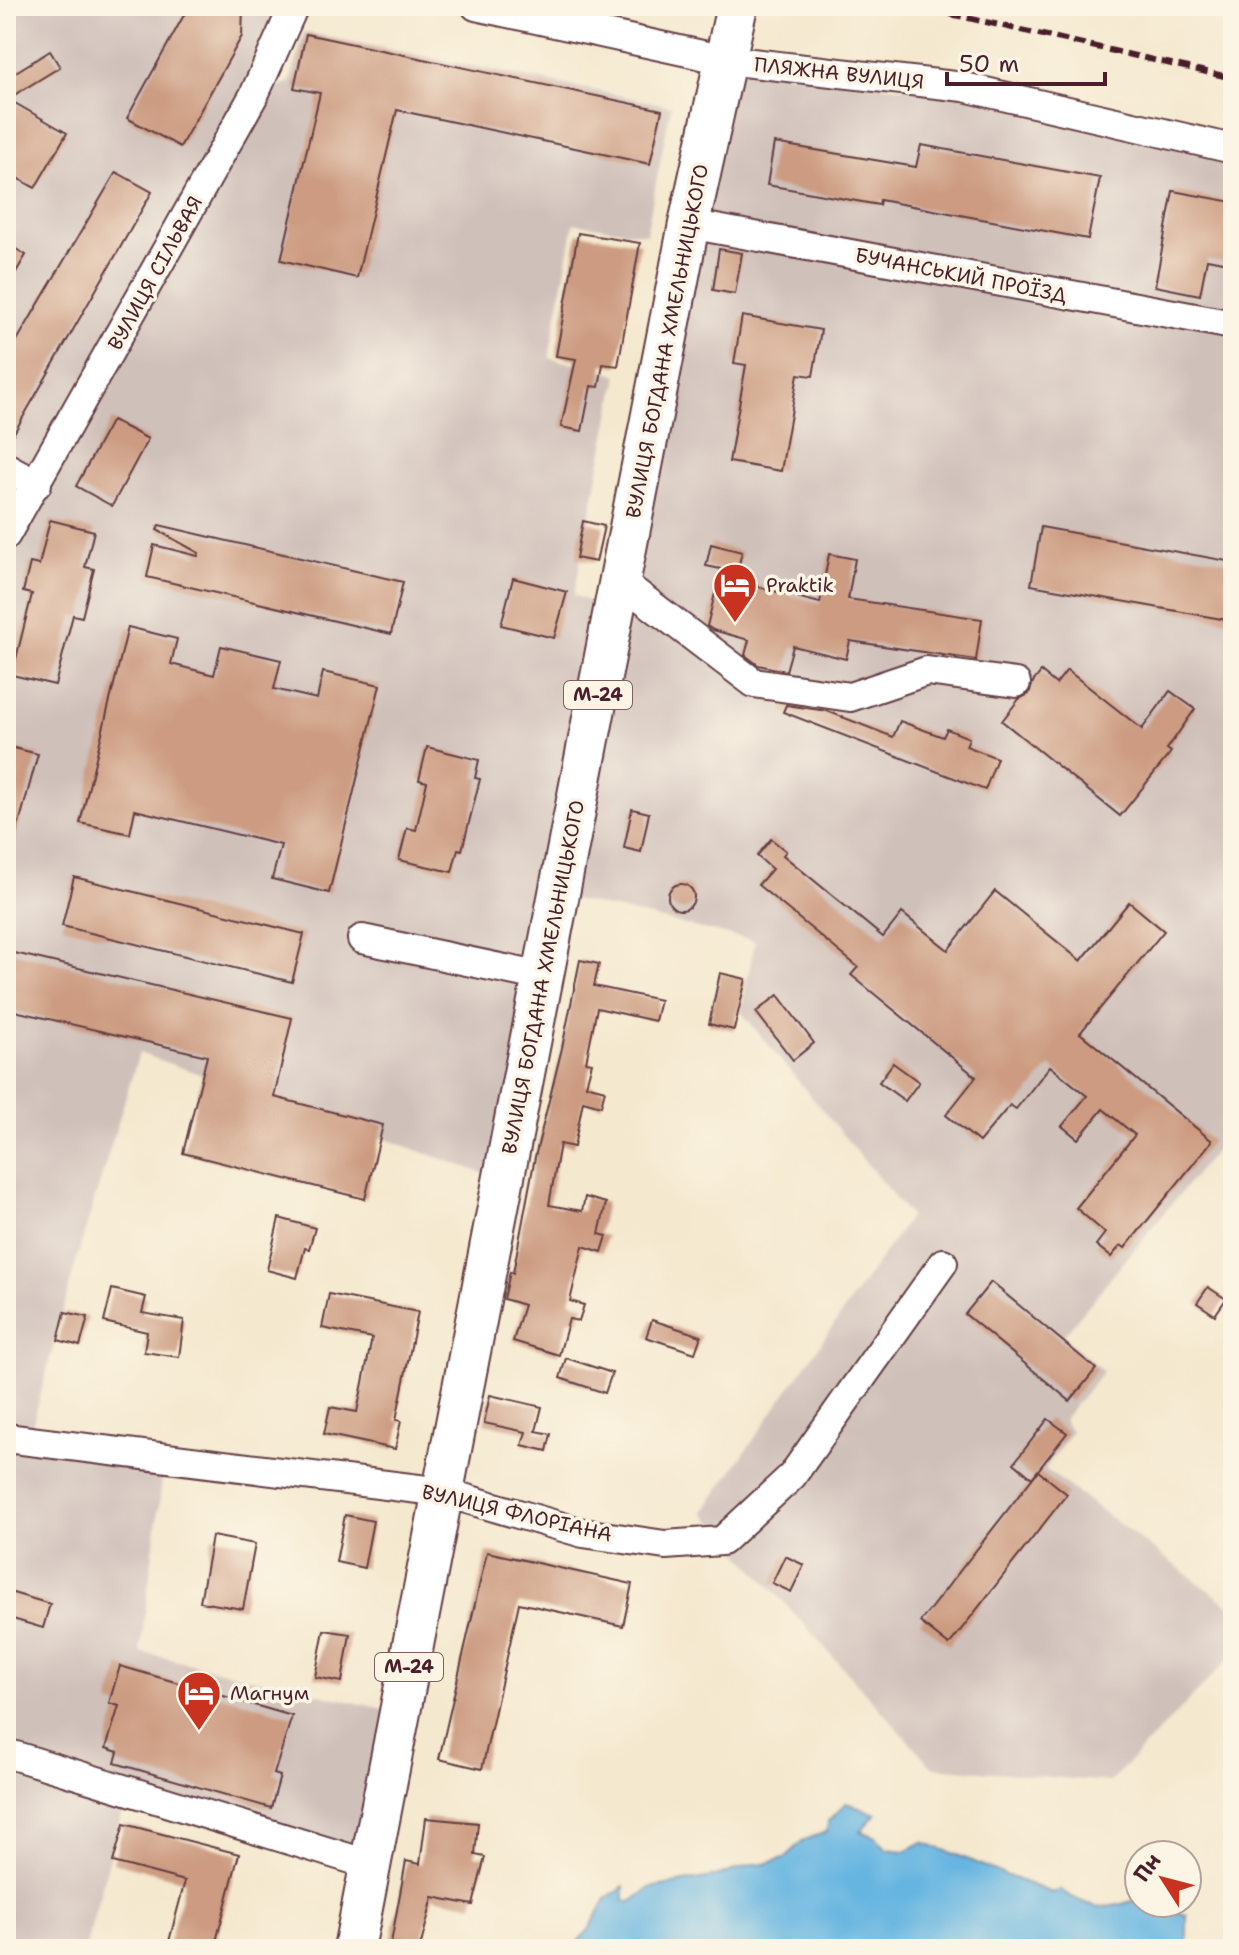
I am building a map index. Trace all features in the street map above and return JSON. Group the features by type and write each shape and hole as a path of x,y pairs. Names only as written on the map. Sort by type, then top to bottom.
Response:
{"highway":[{"name":"ВУЛИЦЯ БОГДАНА ХМЕЛЬНИЦЬКОГО","path":"354,1949 689,224 737,6"}],"street":[{"name":"ВУЛИЦЯ СІЛЬВАЯ","path":"6,535 254,95 294,6"},
{"name":"ПЛЯЖНА ВУЛИЦЯ","path":"476,6 725,60 964,87 1233,149"},
{"name":"БУЧАНСЬКИЙ ПРОЇЗД","path":"689,224 1233,325"},
{"path":"6,467 37,484"},
{"path":"620,581 754,683 850,697 927,671 1016,683"},
{"path":"362,939 543,977"},
{"name":"ВУЛИЦЯ ФЛОРІАНА","path":"6,1438 443,1492 583,1533 665,1545 722,1541 792,1476 943,1263"},
{"path":"6,1753 371,1865"}],"shaded area":[{"path":"6,6 294,6 255,95 290,82 304,32 671,106 646,234 574,223 549,358 618,375 574,595 613,612 731,68 961,94 1233,158 1233,1129 1063,1336 1103,1371 1063,1420 1071,1432 1045,1469 1233,1608 1233,1655 1110,1782 932,1767 703,1512 910,1216 741,1012 755,941 559,896 503,1180 139,1053 77,1258 28,1441 165,1458 140,1652 400,1713 371,1865 128,1790 85,1949 6,1949"}],"water":[{"path":"846,1803 876,1814 860,1831 876,1837 887,1849 905,1851 923,1842 1053,1893 1060,1890 1090,1905 1106,1907 1123,1903 1123,1919 1187,1919 1187,1949 576,1949 578,1941 589,1930 606,1899 624,1886 624,1900 631,1902 650,1888 718,1876 753,1864 765,1864 787,1857 802,1841 826,1832 829,1821"}],"building":[{"path":"189,6 243,6 242,36 180,147 127,118"},
{"path":"306,34 662,110 650,164 397,110 357,278 281,260 320,93 294,88"},
{"path":"50,51 60,67 8,99 67,133 35,188 6,172 6,78"},
{"path":"774,143 916,167 921,145 1100,178 1088,239 880,200 879,205 767,185"},
{"path":"116,172 152,192 6,447 6,346 12,349"},
{"path":"1173,191 1233,202 1233,264 1207,259 1200,295 1155,286"},
{"path":"578,233 640,243 618,366 603,364 599,387 591,386 582,431 561,427 576,359 556,356"},
{"path":"6,243 26,255 6,289"},
{"path":"719,249 742,253 735,294 713,290"},
{"path":"742,316 821,330 813,376 798,374 781,471 729,462 746,365 734,363"},
{"path":"112,420 148,439 112,506 76,486"},
{"path":"50,520 94,531 85,567 94,569 82,617 73,615 55,685 12,675 32,594 23,592 30,563 39,565"},
{"path":"583,521 604,526 596,562 576,558"},
{"path":"159,525 403,582 391,634 147,577 154,545 198,556 199,553 157,530"},
{"path":"1041,527 1233,562 1233,621 1031,585"},
{"path":"711,544 742,552 735,581 820,603 829,554 855,559 848,599 982,619 976,660 850,641 846,659 793,646 786,671 758,665 745,655 749,640 707,626 721,569 706,566"},
{"path":"513,578 567,592 554,638 501,625"},
{"path":"128,627 177,639 171,664 214,675 221,646 281,660 274,689 317,699 323,672 380,685 329,893 272,879 281,845 135,810 130,834 80,823"},
{"path":"1067,670 1142,729 1170,691 1195,709 1167,749 1171,752 1120,816 1002,721 1019,699 1029,694 1041,672 1056,684"},
{"path":"786,705 827,711 893,737 900,721 943,737 947,729 969,738 966,746 997,758 985,790 783,712"},
{"path":"6,746 38,754 11,853 6,852"},
{"path":"427,747 479,760 475,778 480,779 462,850 458,849 452,872 399,860 407,828 416,830 427,782 419,780"},
{"path":"632,809 649,813 641,852 624,848"},
{"path":"771,839 786,851 783,855 883,937 902,913 948,950 995,891 1081,961 1129,902 1164,931 1080,1033 1212,1141 1125,1248 1121,1245 1111,1257 1096,1245 1105,1233 1076,1208 1135,1135 1103,1109 1078,1139 1062,1126 1087,1096 1050,1066 1016,1109 1010,1105 979,1142 946,1115 976,1077 851,975 858,967 758,885 772,869 757,856"},
{"path":"74,877 304,934 292,982 62,926"},
{"path":"681,884 690,888 694,897 690,906 681,910 672,906 668,897 672,888"},
{"path":"6,951 292,1018 274,1097 383,1125 365,1199 183,1153 207,1056 6,1009"},
{"path":"580,960 599,964 594,986 660,1000 655,1021 597,1008 586,1062 592,1063 586,1085 605,1090 601,1106 583,1101 574,1147 560,1144 549,1205 582,1211 585,1197 606,1203 599,1234 607,1236 602,1252 583,1246 570,1301 584,1305 579,1321 569,1319 559,1355 513,1341 524,1305 504,1299 510,1272 513,1273 535,1157"},
{"path":"720,973 746,979 734,1030 709,1024"},
{"path":"778,995 814,1043 793,1060 756,1012"},
{"path":"893,1063 919,1082 905,1101 879,1082"},
{"path":"279,1218 315,1228 309,1249 305,1248 297,1278 267,1270"},
{"path":"991,1282 1096,1369 1070,1401 965,1314"},
{"path":"1208,1287 1226,1299 1215,1315 1197,1303"},
{"path":"112,1289 146,1297 142,1313 184,1320 179,1357 144,1352 147,1332 104,1322"},
{"path":"329,1294 418,1312 396,1420 401,1421 395,1449 324,1434 330,1407 357,1412 372,1338 322,1328"},
{"path":"65,1312 88,1317 80,1346 58,1340"},
{"path":"652,1320 701,1336 695,1353 646,1337"},
{"path":"566,1358 612,1373 605,1393 560,1378"},
{"path":"490,1395 542,1407 536,1431 551,1434 547,1451 522,1445 526,1432 484,1423"},
{"path":"1048,1419 1067,1433 1032,1478 1014,1463"},
{"path":"1038,1471 1067,1494 949,1645 920,1622"},
{"path":"345,1515 373,1521 364,1568 336,1562"},
{"path":"212,1536 255,1544 243,1609 200,1602"},
{"path":"487,1552 632,1584 623,1626 519,1603 482,1769 439,1759"},
{"path":"785,1556 804,1565 791,1592 772,1583"},
{"path":"6,1591 50,1604 43,1628 6,1617"},
{"path":"324,1630 350,1634 342,1682 315,1677"},
{"name":"Магнум","path":"120,1666 292,1716 274,1774 280,1776 271,1808 115,1763 118,1752 106,1748 119,1706 109,1703"},
{"path":"426,1818 478,1823 475,1855 485,1857 473,1905 433,1897 420,1948 391,1943 406,1861 420,1864"},
{"path":"124,1824 239,1854 214,1949 167,1949 185,1881 113,1862"}],"railway":[{"path":"915,6 1233,78"}],"place":[{"name":"Praktik","path":"735,624"},
{"name":"Магнум","path":"199,1732"}]}
